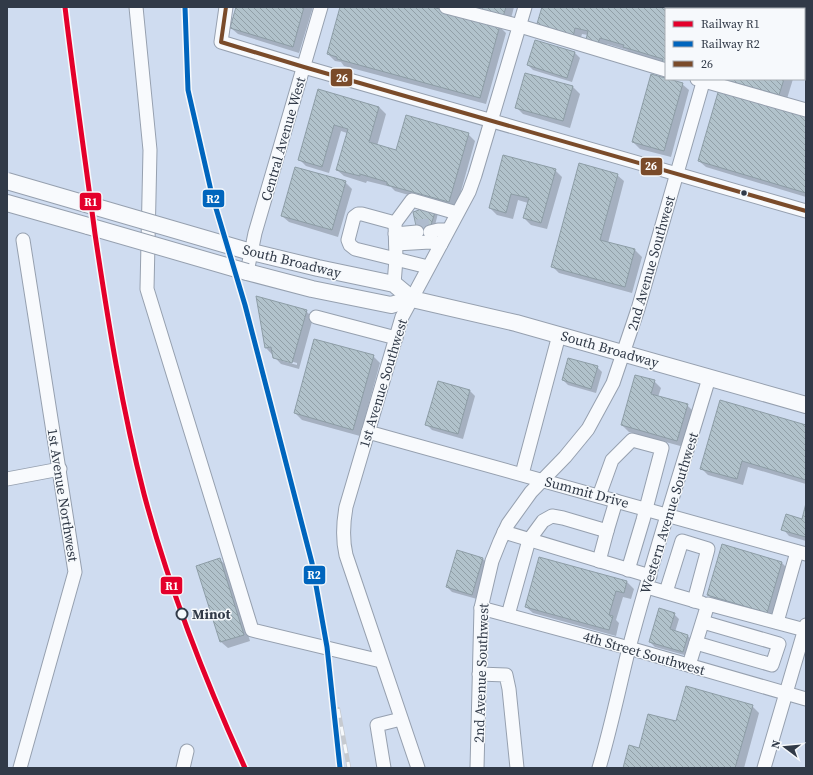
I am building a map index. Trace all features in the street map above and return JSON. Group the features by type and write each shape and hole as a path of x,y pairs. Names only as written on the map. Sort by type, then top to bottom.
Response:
{"main road":[{"name":"South Broadway","path":"7,181 247,250 394,284 412,298 494,317 709,378 806,403"},
{"name":"South Broadway","path":"7,203 247,272 312,289 392,305 412,298"}],"street":[{"path":"136,7 150,150 147,289 252,630 382,661"},
{"path":"226,7 221,42 806,211"},
{"name":"Central Avenue West","path":"247,272 247,250 304,67 321,7"},
{"path":"446,7 520,26 665,70"},
{"name":"1st Avenue Southwest","path":"418,768 346,555 343,532 346,507 402,317 441,244 430,229 457,213 469,192 525,7"},
{"path":"702,80 806,110"},
{"name":"2nd Avenue Southwest","path":"477,768 481,608 492,561 508,524 531,492 565,457 588,429 613,383 638,309 702,80"},
{"path":"394,284 396,259 395,232 412,200 457,213"},
{"path":"428,267 355,249 350,246 348,240 354,217 358,214 362,214 395,232 441,244"},
{"path":"395,232 430,229"},
{"name":"1st Avenue Northwest","path":"20,768 75,572 23,240"},
{"path":"316,317 396,338"},
{"path":"522,474 560,335"},
{"name":"Western Avenue Southwest","path":"599,768 606,746 629,648 709,378"},
{"name":"Summit Drive","path":"368,432 645,508 801,553"},
{"path":"599,496 612,460 632,440 662,448 628,570"},
{"path":"7,479 60,469"},
{"path":"599,561 616,500"},
{"path":"508,615 529,540 543,521 552,516 607,531"},
{"path":"504,532 628,570 666,592 694,601 781,623 805,631 785,693 764,768"},
{"path":"666,592 682,541 708,550 694,601"},
{"path":"696,643 772,665 779,644 781,623 801,553"},
{"path":"689,665 708,604"},
{"name":"4th Street Southwest","path":"481,608 629,648 806,699"},
{"path":"703,622 779,644"},
{"path":"479,674 506,674 509,689 517,768"},
{"path":"384,768 377,725 401,719"},
{"path":"183,768 187,751"}],"building":[{"path":"236,7 304,7 293,47 230,28"},
{"path":"340,7 432,7 500,25 480,98 337,59 337,57 327,54"},
{"path":"464,7 506,7 502,20"},
{"path":"542,7 706,7 665,8 665,65 662,64 663,59 623,47 624,45 600,38 598,43 586,40 588,31 575,28 573,37 536,27"},
{"path":"535,40 575,52 567,78 527,65"},
{"path":"525,73 573,86 563,121 515,108"},
{"path":"651,74 665,78 665,80 672,80 683,83 664,151 632,142"},
{"path":"726,80 784,80 779,95"},
{"path":"318,89 379,107 369,142 396,150 406,115 469,133 449,202 387,185 387,182 360,174 360,176 336,170 348,129 334,125 322,167 298,160"},
{"path":"719,89 806,115 806,193 698,161"},
{"path":"503,155 556,169 541,223 523,218 529,198 511,194 506,213 489,208"},
{"path":"579,163 618,174 600,240 635,249 625,287 551,267"},
{"path":"295,167 346,181 332,230 281,216"},
{"path":"421,204 436,209 429,235 418,235 413,212 419,210"},
{"path":"256,296 307,310 292,363 273,358 271,347 265,348"},
{"path":"314,339 374,355 353,430 294,413"},
{"path":"568,358 598,366 591,389 562,380"},
{"path":"635,375 655,380 651,394 688,404 677,441 621,425"},
{"path":"438,381 470,390 458,434 425,425"},
{"path":"720,400 806,425 806,480 742,461 737,479 700,469"},
{"path":"806,503 806,537 781,530 786,514 802,519"},
{"path":"722,544 782,562 767,613 707,595"},
{"path":"457,550 483,558 472,595 446,587"},
{"path":"539,557 627,581 624,593 616,591 609,615 613,616 609,630 525,607"},
{"path":"220,558 244,635 220,642 196,566"},
{"path":"659,608 675,613 670,629 688,635 683,652 649,642"},
{"path":"686,686 753,705 735,768 623,768 629,745 639,748 648,714 676,721"}],"tunnel":[{"path":"416,226 431,225"}],"railway":[{"path":"65,7 105,299 122,397 136,462 154,529 176,599 202,667 245,768"},
{"path":"185,7 188,90 212,195 245,305 312,563 327,647 340,768"},
{"path":"338,709 349,768"}],"rail line":[{"name":"R1","path":"65,7 105,299 122,397 136,462 154,529 176,599 202,667 245,768"},
{"name":"R2","path":"185,7 188,90 212,195 245,305 312,563 327,647 340,768"}],"transit line":[{"name":"26","path":"226,7 221,42 806,211"}],"place":[{"name":"Minot","path":"182,614"}]}
